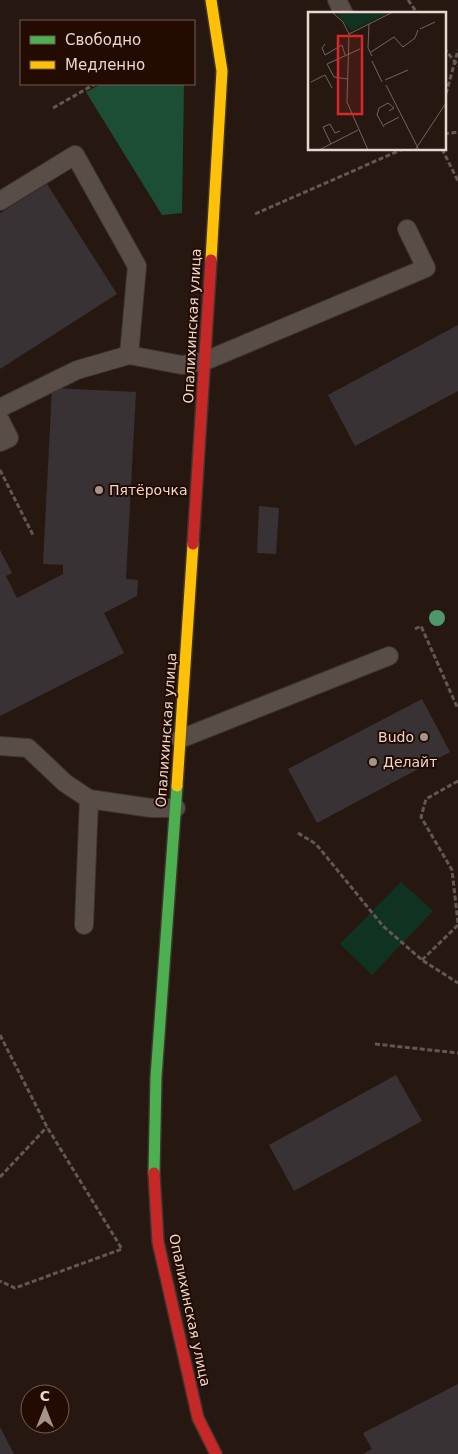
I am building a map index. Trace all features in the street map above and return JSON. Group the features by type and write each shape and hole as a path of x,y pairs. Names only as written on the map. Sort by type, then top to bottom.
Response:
{"street":[{"name":"Опалихинская улица","path":"211,0 222,70 176,808 156,1086 153,1159 158,1242 198,1418 216,1454"}],"lane":[{"path":"337,0 343,12"},
{"path":"0,201 75,155 138,266 129,355"},
{"path":"0,408 77,370 129,355 182,365 205,361 426,268 407,229"},
{"path":"0,420 9,438 0,442"},
{"path":"180,738 389,656"},
{"path":"0,746 28,748 65,783 89,799 151,808 176,808"},
{"path":"84,925 89,799"}],"path":[{"path":"408,0 417,12"},
{"path":"446,50 457,64"},
{"path":"446,95 457,64 458,50"},
{"path":"53,108 93,85"},
{"path":"255,214 401,150"},
{"path":"442,150 458,181"},
{"path":"0,470 33,535"},
{"path":"415,629 421,626 458,709"},
{"path":"422,960 458,924 452,870 421,816 426,799 458,781"},
{"path":"298,833 316,844 383,926 422,960 458,983"},
{"path":"0,1035 47,1127 122,1249 15,1288 0,1282"},
{"path":"375,1044 458,1053"},
{"path":"0,1178 47,1127"}],"green space":[{"path":"99,85 184,85 182,213 162,215 86,92"},
{"path":"401,882 433,911 372,975 340,944"}],"building":[{"path":"47,184 117,294 0,369 0,213"},
{"path":"458,325 458,391 355,446 328,395"},
{"path":"52,388 136,392 126,579 138,580 137,596 104,613 124,653 0,716 0,550 12,573 6,576 17,598 63,574 63,565 43,564"},
{"path":"259,506 279,508 276,554 257,553"},
{"path":"422,699 450,752 317,823 288,769"},
{"path":"396,1075 422,1121 294,1191 269,1145"},
{"path":"458,1384 458,1454 363,1454 372,1449 363,1433"},
{"path":"0,1427 14,1454 0,1454"}],"traffic: fast":[{"path":"154,1173 156,1077 177,786"}],"traffic: slow":[{"path":"211,0 222,71 211,260"},
{"path":"177,786 193,544"}],"traffic: jam":[{"path":"193,544 211,260"},
{"path":"154,1173 158,1242 198,1418 216,1454"}],"place":[{"name":"Пятёрочка","path":"99,490"},
{"name":"Budo","path":"424,737"},
{"name":"Делайт","path":"373,762"}]}
